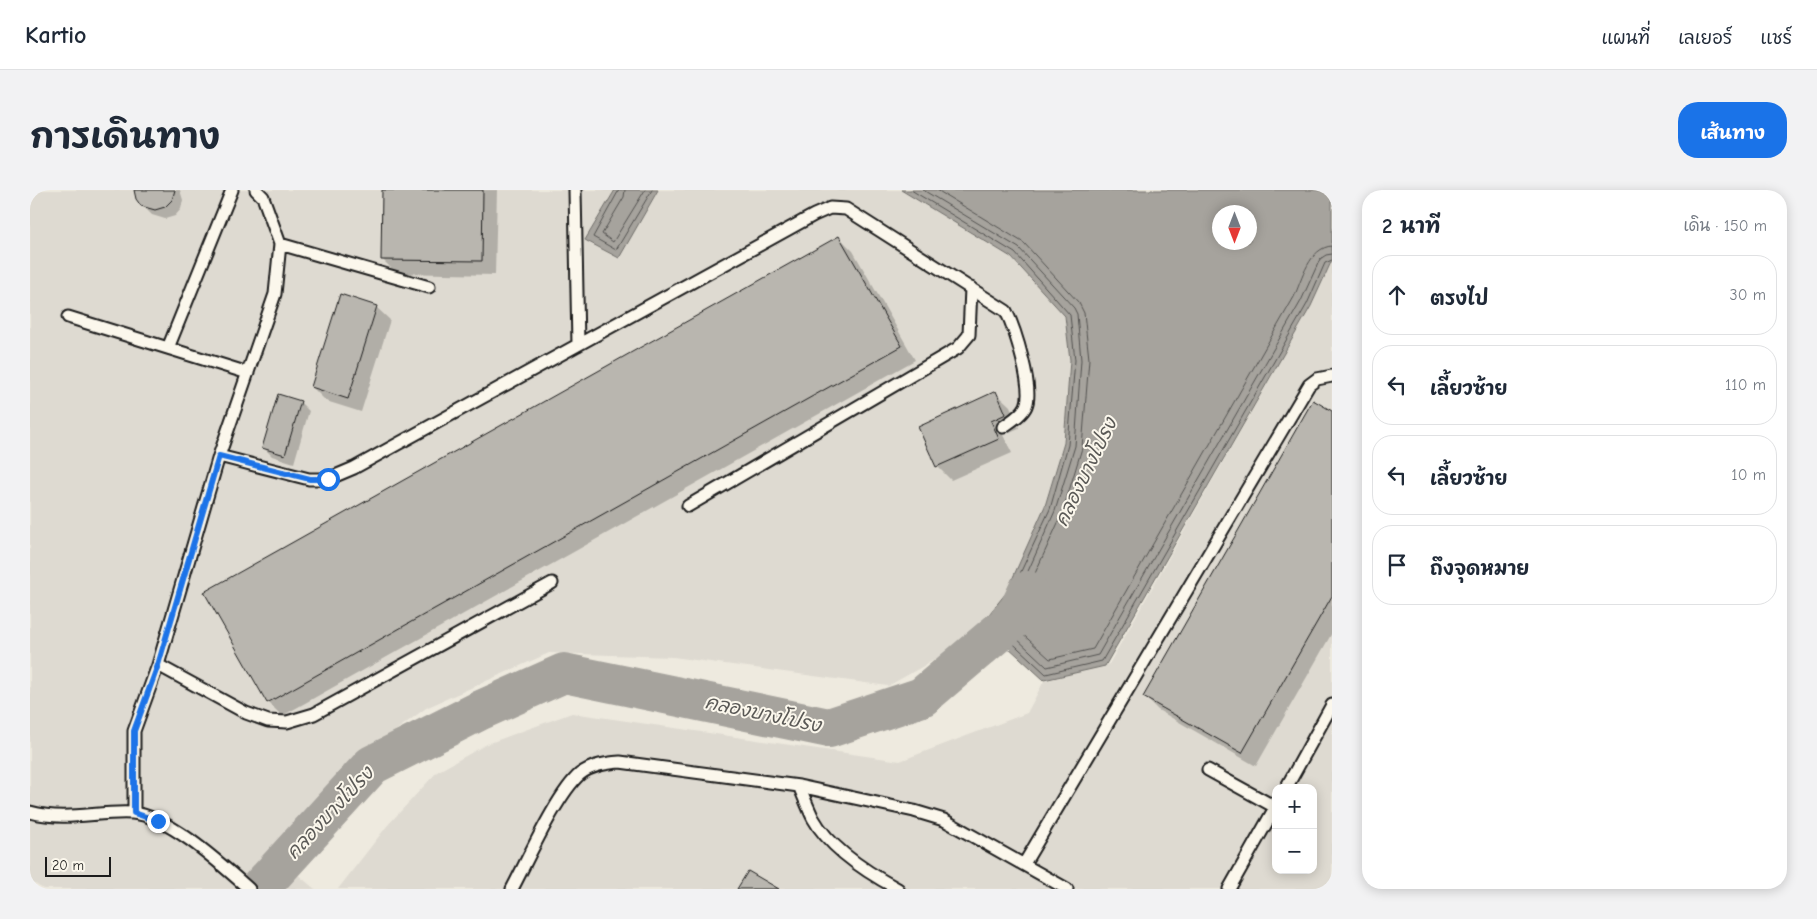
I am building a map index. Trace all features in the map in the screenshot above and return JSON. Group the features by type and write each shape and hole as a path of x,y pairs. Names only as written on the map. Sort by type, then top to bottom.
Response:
{"lane":[{"path":"168,348 232,190"},
{"path":"134,813 134,731 158,665 219,456 275,294 280,244 263,198 256,190"},
{"path":"575,190 578,345"},
{"path":"219,456 310,479 328,479 354,468 830,208 846,209 1006,312 1026,377 1027,405 1021,413 1003,427"},
{"path":"280,244 429,287"},
{"path":"688,506 954,352 969,335 971,288"},
{"path":"68,317 248,372"},
{"path":"1024,864 1309,385 1317,379 1332,376"},
{"path":"158,665 246,713 268,721 287,722 314,714 552,583"},
{"path":"1288,784 1332,705"},
{"path":"512,889 568,787 582,773 599,764 620,762 799,786 874,801 944,820 1067,889"},
{"path":"1208,770 1272,805"},
{"path":"799,786 814,819 826,836 877,878 898,889"},
{"path":"30,812 71,818 134,813 158,821 175,829 249,889"},
{"path":"1229,889 1272,812"}],"shaded area":[{"path":"30,190 615,190 586,240 618,258 658,190 901,190 1011,257 1065,316 1070,360 1064,443 1045,506 1006,593 968,641 888,686 673,657 549,653 426,708 336,775 269,851 315,889 43,889 30,881"},
{"path":"1332,260 1332,889 338,889 387,826 437,772 487,744 572,713 900,761 1027,713 1044,681 1109,664 1311,306"}],"water":[{"path":"615,190 658,190 619,258 585,240"},
{"path":"901,190 1332,190 1332,260 1311,306 1105,666 1044,680 982,623 1006,593 1045,506 1064,443 1070,360 1065,316 1011,257"}],"building":[{"path":"134,190 175,190 172,200 165,207 155,210 141,206 136,199"},
{"path":"382,190 483,190 482,261 381,260"},
{"path":"839,236 902,346 267,703 204,592"},
{"path":"340,294 377,306 348,399 311,387"},
{"path":"996,391 1006,414 991,421 999,439 936,467 918,427"},
{"path":"278,394 301,401 285,455 262,448"},
{"path":"1313,400 1332,411 1332,596 1242,753 1143,697"},
{"path":"748,871 779,889 737,889"}],"waterway":[{"name":"คลองบางโปรง","path":"259,889 372,765 481,710 564,673 829,728 922,697 1015,618 1028,591"}],"route":[{"path":"158,821 134,813 132,761 134,731 158,665 219,456 310,479 328,479"}]}
